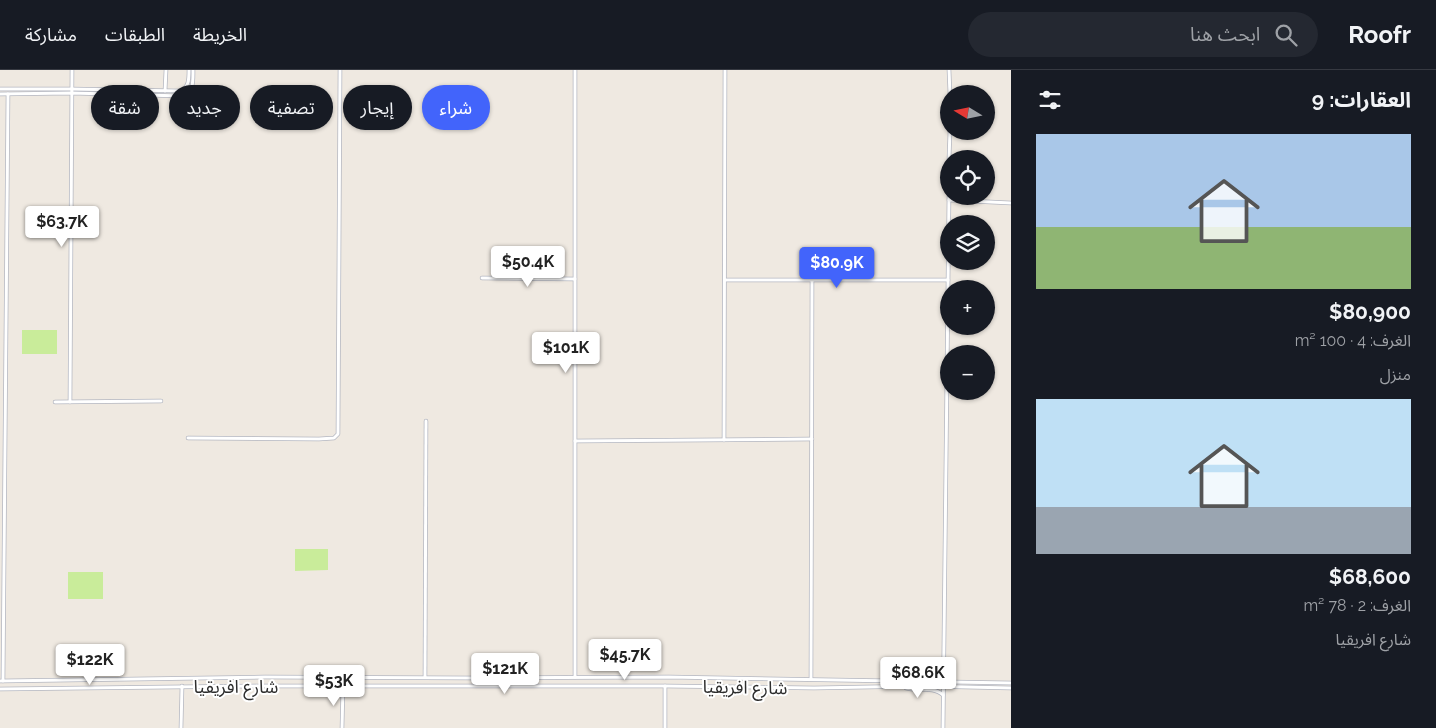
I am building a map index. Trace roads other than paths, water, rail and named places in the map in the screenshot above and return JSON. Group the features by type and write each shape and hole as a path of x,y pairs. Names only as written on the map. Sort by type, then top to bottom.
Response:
{"street":[{"path":"70,402 72,70"},
{"path":"165,92 166,70"},
{"path":"0,89 184,96 188,94 192,86 191,70"},
{"path":"0,94 71,91 181,91 185,89 191,70"},
{"path":"188,438 319,439 334,438 338,434 340,70"},
{"path":"575,70 575,678"},
{"path":"724,440 726,70"},
{"path":"950,70 950,85"},
{"path":"1,681 8,94"},
{"path":"995,202 1011,203"},
{"path":"948,280 949,205"},
{"path":"482,278 575,279"},
{"path":"725,280 940,280"},
{"path":"811,679 812,280"},
{"path":"943,728 947,335"},
{"path":"55,402 161,401"},
{"path":"425,677 426,421"},
{"path":"575,441 812,439"},
{"path":"265,686 268,681 266,677"},
{"name":"شارع افريقيا","path":"1,681 266,677 628,677 811,679 1011,688"},
{"path":"279,677 276,682 280,686"},
{"path":"392,686 396,681 393,677"},
{"path":"612,677 616,682 612,686"},
{"path":"628,677 623,683 628,686"},
{"path":"726,687 732,684 728,678"},
{"path":"745,678 739,683 745,687"},
{"path":"77,688 81,685 78,679"},
{"path":"94,679 90,684 95,688"},
{"name":"شارع افريقيا","path":"0,689 182,686 665,686 814,688 1011,683"},
{"path":"181,728 182,686"},
{"path":"342,728 343,686"},
{"path":"665,686 665,728"},
{"path":"903,687 915,690 938,691 943,695"}]}
